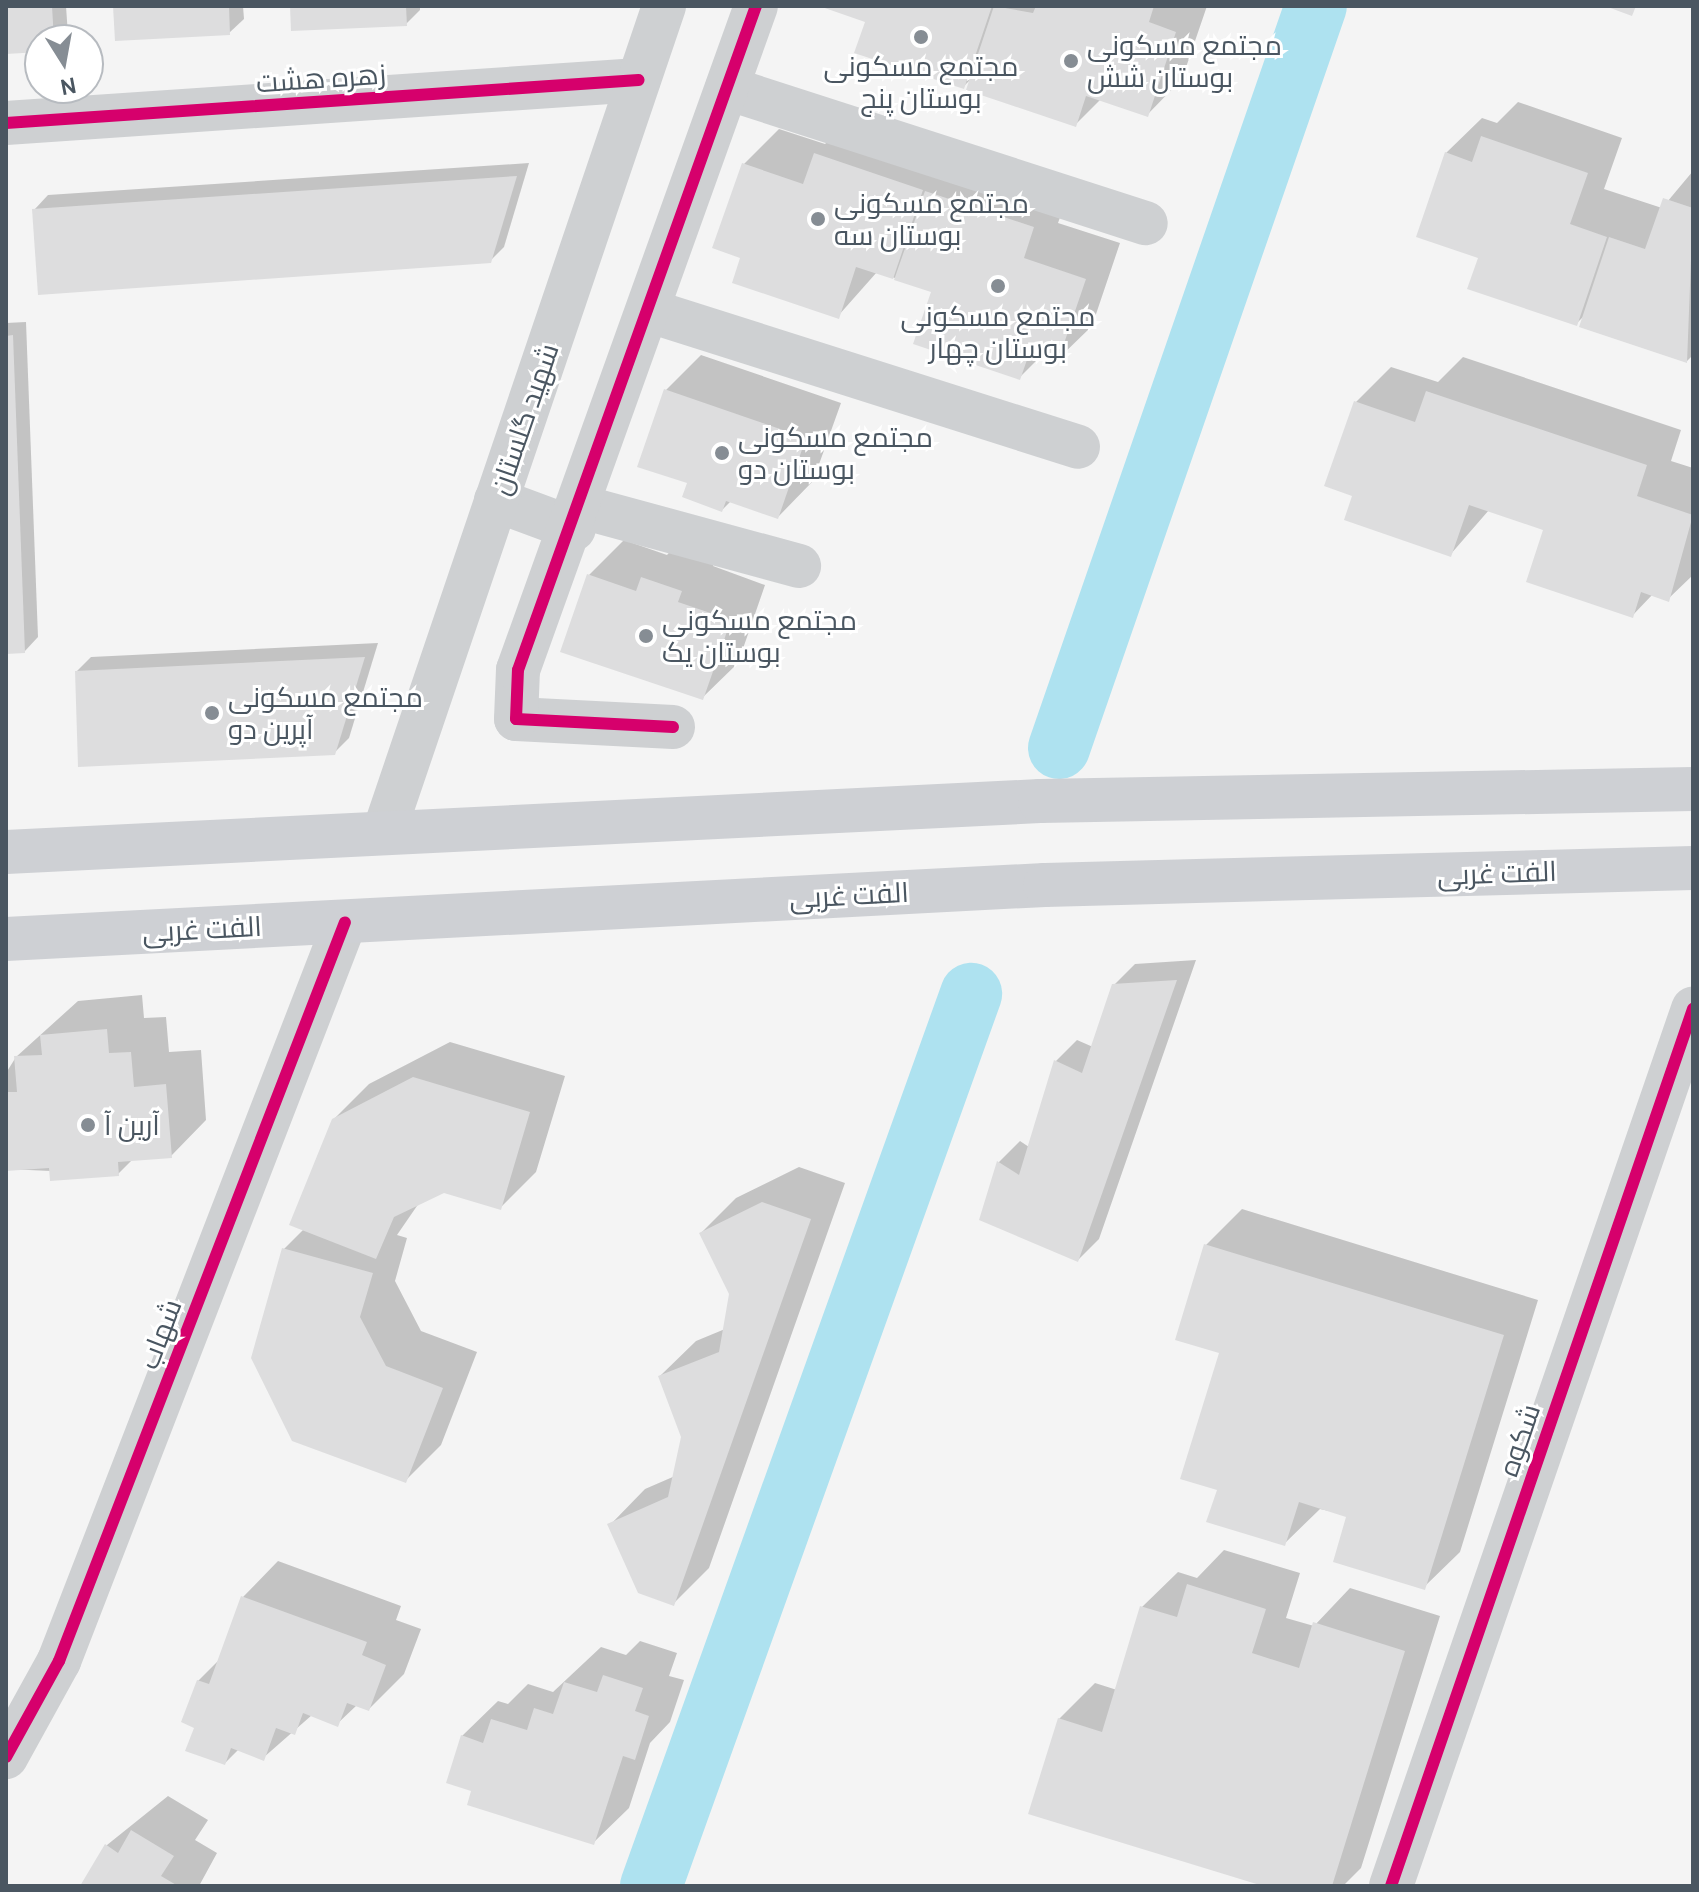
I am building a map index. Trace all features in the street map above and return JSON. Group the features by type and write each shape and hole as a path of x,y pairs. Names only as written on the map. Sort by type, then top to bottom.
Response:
{"main road":[{"path":"6,852 1040,801 1693,789"},
{"name":"الفت غربی","path":"6,939 1045,885 1693,868"}],"street":[{"name":"شهید گلستان","path":"384,832 664,6"},
{"path":"673,727 516,719 518,670 578,518 756,6"},
{"name":"زهره هشت","path":"6,123 639,80"},
{"path":"727,88 1146,223"},
{"path":"650,311 1078,447"},
{"path":"496,500 799,566"},
{"name":"شهاب","path":"6,1757 59,1661 345,922"},
{"name":"شکوه","path":"1391,1886 1693,1009"}],"building":[{"path":"6,6 52,6 53,24 24,24 24,53 6,54"},
{"path":"113,6 229,6 230,35 115,41"},
{"path":"290,6 406,6 407,26 291,31"},
{"name":"مجتمع مسکونی بوستان پنج","path":"819,6 992,6 964,89 854,53 865,22"},
{"name":"مجتمع مسکونی بوستان شش","path":"994,6 1033,13 1036,6 1154,6 1149,22 1176,32 1148,117 1086,96 1076,127 966,90"},
{"path":"1605,6 1636,6 1632,16"},
{"path":"1481,136 1588,173 1570,224 1607,237 1577,326 1467,289 1478,258 1416,237 1445,152 1472,162"},
{"name":"مجتمع مسکونی بوستان سه","path":"814,153 923,190 893,279 856,267 839,319 732,283 740,258 712,248 742,163 803,184"},
{"path":"517,176 491,263 38,295 32,209"},
{"name":"مجتمع مسکونی بوستان چهار","path":"925,191 1034,227 1024,258 1086,279 1057,364 1029,354 1020,380 913,344 931,292 894,280"},
{"path":"1663,198 1693,208 1687,363 1579,327 1609,237 1645,249"},
{"path":"13,335 25,653 6,654 6,336"},
{"name":"مجتمع مسکونی بوستان دو","path":"664,389 806,438 778,519 726,501 722,512 682,497 687,483 637,467"},
{"path":"1426,391 1647,465 1637,496 1693,515 1669,602 1641,592 1633,618 1526,582 1543,530 1469,505 1451,557 1344,520 1352,496 1324,486 1354,401 1415,422"},
{"name":"مجتمع مسکونی بوستان یک","path":"587,574 636,591 641,577 682,591 678,602 731,620 703,700 560,652"},
{"name":"مجتمع مسکونی آپرین دو","path":"365,657 335,755 78,767 75,671"},
{"path":"1177,980 1078,1262 979,1220 997,1161 1019,1175 1054,1060 1082,1073 1112,984"},
{"name":"آرین آ","path":"107,1029 109,1053 131,1052 134,1087 166,1084 172,1158 118,1162 119,1176 50,1181 49,1168 6,1171 6,1092 17,1092 14,1056 42,1055 40,1035"},
{"path":"413,1077 530,1112 501,1210 444,1193 394,1217 376,1259 289,1225 332,1119"},
{"path":"762,1202 811,1219 674,1606 638,1593 607,1524 668,1497 681,1437 658,1376 719,1352 729,1294 699,1233"},
{"path":"1204,1244 1504,1335 1425,1590 1333,1562 1346,1517 1299,1502 1285,1546 1206,1522 1217,1490 1180,1479 1219,1353 1175,1340"},
{"path":"282,1248 373,1273 360,1317 386,1366 443,1388 406,1483 292,1441 251,1358"},
{"path":"1187,1584 1266,1609 1252,1653 1299,1668 1313,1622 1405,1651 1332,1886 1263,1886 1028,1814 1058,1718 1102,1732 1140,1606 1177,1617"},
{"path":"241,1596 367,1642 362,1655 386,1665 369,1711 347,1703 338,1727 303,1713 295,1735 276,1728 264,1761 231,1748 225,1765 185,1751 194,1728 181,1722 197,1680 209,1684"},
{"path":"603,1675 643,1688 635,1711 649,1716 635,1760 623,1756 594,1845 467,1805 471,1791 446,1783 461,1735 483,1743 491,1719 527,1730 534,1708 553,1714 564,1682 597,1692"},
{"path":"131,1830 174,1856 161,1876 178,1886 80,1886 105,1844 118,1853"}],"waterway":[{"path":"1059,748 1316,6"},
{"path":"651,1886 971,994"}],"cycle path":[{"path":"673,727 516,719 518,670 756,6"},
{"path":"6,123 639,80"},
{"path":"6,1757 59,1661 345,922"},
{"path":"1391,1886 1693,1009"}],"place":[{"name":"مجتمع مسکونی بوستان پنج","path":"921,37"},
{"name":"مجتمع مسکونی بوستان شش","path":"1071,61"},
{"name":"مجتمع مسکونی بوستان سه","path":"818,219"},
{"name":"مجتمع مسکونی بوستان چهار","path":"998,286"},
{"name":"مجتمع مسکونی بوستان دو","path":"722,453"},
{"name":"مجتمع مسکونی بوستان یک","path":"646,636"},
{"name":"مجتمع مسکونی آپرین دو","path":"212,713"},
{"name":"آرین آ","path":"88,1125"}]}
